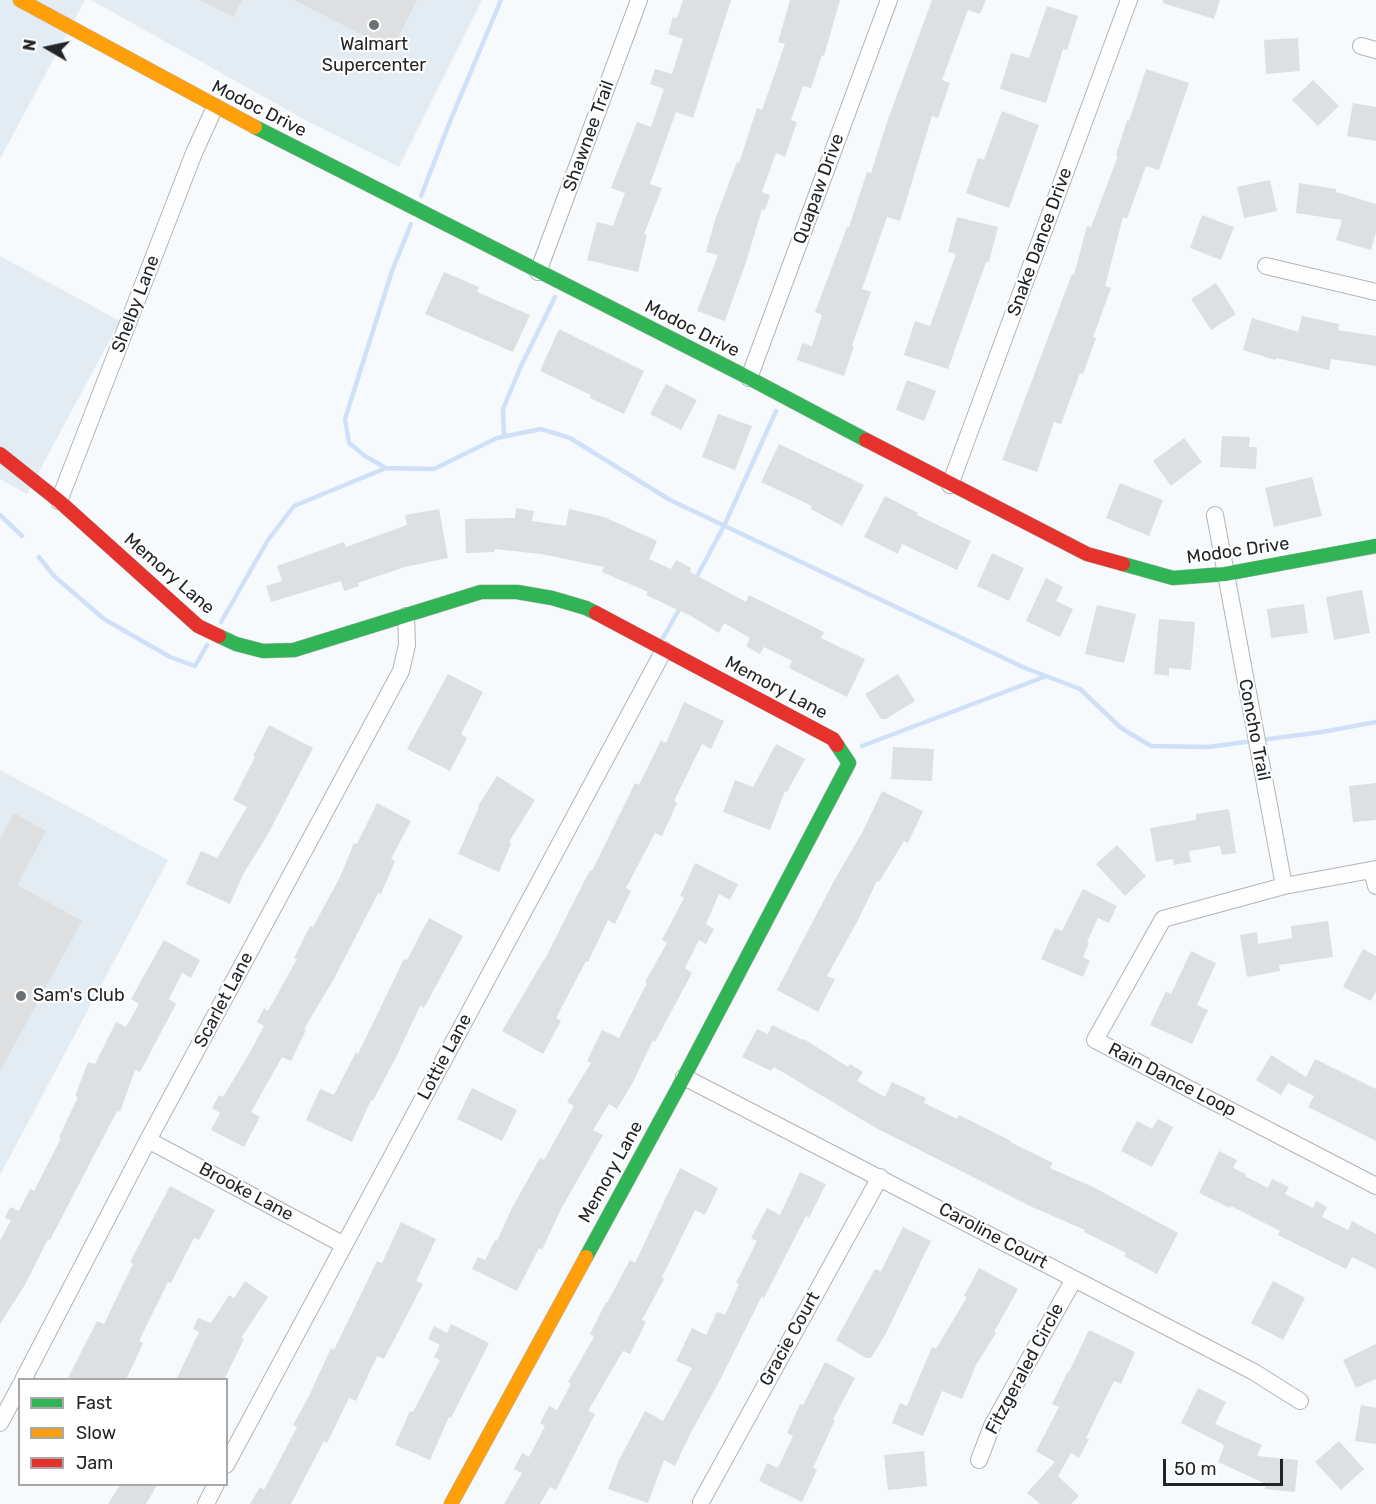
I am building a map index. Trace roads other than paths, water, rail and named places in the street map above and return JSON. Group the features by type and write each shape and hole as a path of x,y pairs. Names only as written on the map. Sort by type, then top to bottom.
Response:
{"street":[{"name":"Modoc Drive","path":"20,0 215,107 538,273 749,378 950,485 1087,554 1173,578 1225,574 1376,546"},
{"name":"Shawnee Trail","path":"538,273 639,0"},
{"name":"Quapaw Drive","path":"749,378 889,0"},
{"name":"Snake Dance Drive","path":"950,485 1129,0"},
{"name":"Shelby Lane","path":"59,501 194,153 215,107"},
{"path":"1266,266 1376,292"},
{"name":"Memory Lane","path":"0,454 59,501 198,626 236,644 263,651 294,650 481,592 517,592 552,598 586,608 833,738 849,763 684,1077 451,1504"},
{"name":"Concho Trail","path":"1215,515 1284,886"},
{"name":"Scarlet Lane","path":"24,1378 148,1140 401,671 407,645 406,616"},
{"name":"Lottie Lane","path":"228,1461 664,650"},
{"name":"Rain Dance Loop","path":"1375,875 1284,886 1163,919 1095,1040 1376,1186"},
{"name":"Caroline Court","path":"684,1077 1254,1372 1300,1401"},
{"name":"Brooke Lane","path":"148,1140 344,1245"},
{"name":"Gracie Court","path":"701,1502 879,1177"},
{"name":"Fitzgeraled Circle","path":"979,1460 992,1426 1074,1279"},
{"path":"0,1423 18,1390"},
{"path":"206,1504 215,1486"}],"waterway":[{"path":"421,196 501,0"},
{"path":"386,468 365,456 349,443 345,419 392,271 411,224"},
{"path":"504,436 503,409 555,297"},
{"path":"695,580 724,526 776,411"},
{"path":"221,622 268,540 294,506 386,468 434,469 497,438 541,429 570,438 670,500 1025,668 1080,689 1121,728 1151,746 1208,747 1322,732 1376,722"},
{"path":"0,515 22,536"},
{"path":"39,557 54,576 104,619 170,657 195,666 207,645"},
{"path":"663,638 681,606"},
{"path":"862,746 1044,677"}],"place":[{"name":"Walmart Supercenter","path":"374,25"},
{"name":"Sam's Club","path":"21,996"}]}
